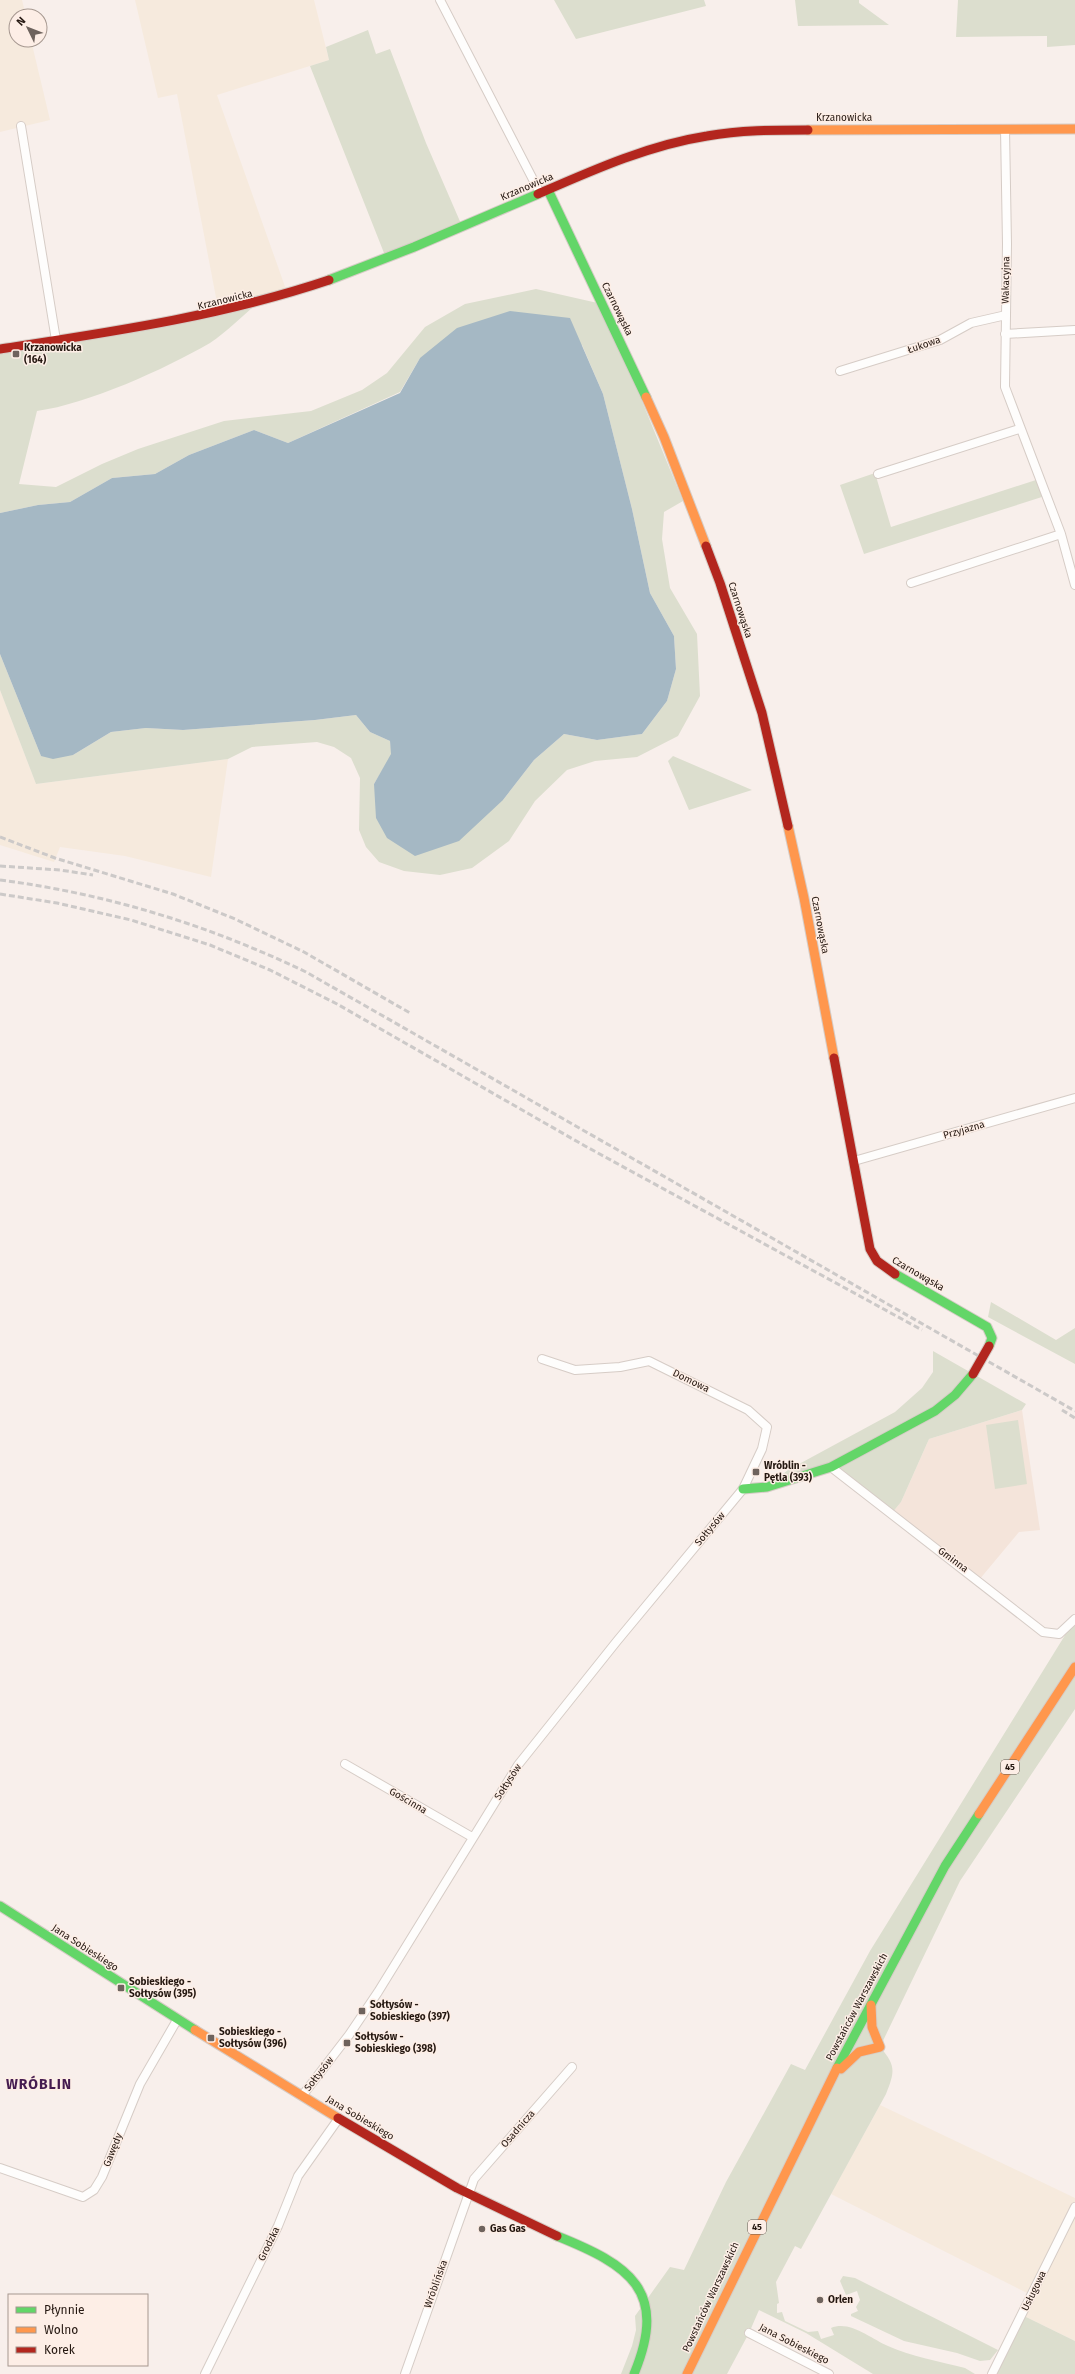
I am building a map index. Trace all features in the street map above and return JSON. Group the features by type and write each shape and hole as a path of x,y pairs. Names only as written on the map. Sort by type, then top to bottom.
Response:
{"street":[{"name":"Czarnowąska","path":"440,0 544,191 622,344 664,437 720,583 762,713 804,898 870,1249 874,1257 884,1267 987,1327 992,1338 973,1374 955,1395 935,1411 831,1467 767,1487 743,1489"},
{"path":"21,126 56,340"},
{"name":"Krzanowicka","path":"0,349 199,318 288,294 361,268 638,153 695,138 724,133 807,129 1075,128"},
{"name":"Wakacyjna","path":"1005,129 1005,387 1019,429 1061,534 1075,585"},
{"name":"Łukowa","path":"840,372 940,340 971,323 1006,315"},
{"path":"1006,334 1075,330"},
{"path":"878,474 1019,429"},
{"path":"911,583 1061,534"},
{"name":"Przyjazna","path":"854,1161 1075,1098"},
{"name":"Domowa","path":"542,1359 575,1370 620,1367 649,1361 748,1410 767,1427 762,1449 743,1489"},
{"name":"Gminna","path":"831,1467 1043,1632 1059,1634 1075,1619"},
{"name":"Sołtysów","path":"302,2096 349,2036 378,1992 472,1837 523,1759 617,1641 743,1489"},
{"name":"Powstańców Warszawskich","path":"687,2374 739,2264 830,2081 873,1998 945,1866 1075,1667"},
{"name":"Gościnna","path":"345,1764 472,1837"},
{"name":"Jana Sobieskiego","path":"0,1906 177,2020 339,2118 470,2194 599,2254 628,2274 641,2293 647,2320 647,2336 644,2353 634,2374"},
{"path":"830,2081 848,2060 859,2052 880,2047 872,2028 870,2014 873,1998"},
{"name":"Gawędy","path":"0,2168 83,2197 94,2190 102,2177 140,2084 177,2020"},
{"name":"Osadnicza","path":"470,2194 470,2186 474,2178 572,2067"},
{"name":"Grodzka","path":"206,2374 278,2226 298,2176 339,2118"},
{"name":"Wróblińska","path":"405,2374 470,2194"},
{"name":"Usługowa","path":"992,2374 1075,2207"},
{"name":"Jana Sobieskiego","path":"750,2333 829,2374"}],"shaded area":[{"path":"0,0 22,0 24,8 8,8 8,48 33,48 50,120 0,132"},
{"path":"135,0 314,0 329,60 217,95 288,295 219,313 177,94 158,98"},
{"path":"0,690 36,784 228,759 211,877 125,856 60,847 54,862 0,845"},
{"path":"1022,1410 1040,1530 1019,1532 979,1580 892,1513 901,1502 929,1439"},
{"path":"880,2105 1075,2198 1075,2341 1022,2315 1031,2295 831,2194"}],"green space":[{"path":"554,0 704,0 706,6 576,39"},
{"path":"795,0 859,0 859,3 889,25 798,26"},
{"path":"958,0 1075,0 1075,45 1047,47 1047,36 956,37"},
{"path":"368,30 376,54 390,49 426,143 462,226 386,258 310,66 329,60 326,47"},
{"path":"536,289 602,304 683,501 664,512 662,539 670,588 697,634 700,696 678,736 637,757 595,761 567,770 535,801 509,841 472,868 440,875 404,871 379,862 366,847 359,830 360,778 351,758 334,747 317,742 252,747 228,759 36,784 0,690 0,654 41,756 73,755 111,732 146,728 183,730 315,720 356,715 370,732 390,741 392,754 374,784 503,800 534,760 564,734 597,740 642,734 667,701 676,669 674,636 650,593 632,509 603,394 582,345 420,358 400,392 288,443 254,430 189,455 155,474 112,478 70,502 38,505 0,513 0,349 257,304 216,339 171,364 102,393 79,401 37,411 19,484 56,487 102,464 138,449 224,421 311,411 362,390 387,373 425,327 465,304"},
{"path":"875,473 891,527 1039,479 1045,496 864,554 840,485"},
{"path":"673,756 752,790 689,810 668,761"},
{"path":"991,1302 1056,1340 1075,1328 1075,1364 988,1317"},
{"path":"933,1351 1026,1404 1022,1410 929,1439 901,1502 892,1513 831,1467 767,1487 788,1470 895,1412 922,1388 933,1372"},
{"path":"1018,1420 1027,1484 995,1489 986,1425"},
{"path":"1075,1619 1075,1709 960,1881 880,2047 889,2059 892,2069 891,2080 886,2094 801,2249 795,2246 776,2282 779,2303 777,2304 777,2313 782,2312 785,2321 808,2332 818,2331 821,2339 834,2335 831,2328 846,2326 860,2331 896,2350 965,2368 975,2374 873,2374 806,2333 759,2310 749,2333 727,2374 621,2374 632,2346 636,2330 635,2316 670,2267 684,2270 726,2182 791,2064 805,2070 870,1951"},
{"path":"843,2276 855,2278 998,2350 990,2360 980,2361 957,2353 904,2341 851,2316 851,2314 858,2311 856,2307 860,2300 857,2291 846,2295 840,2281"},
{"path":"1022,2315 1075,2341 1075,2374 992,2374"}],"water":[{"path":"510,311 570,318 603,394 632,509 650,593 674,636 676,669 667,701 642,734 597,740 564,734 534,760 503,800 459,841 415,856 387,838 376,818 374,784 391,754 390,741 370,732 356,715 315,720 183,730 146,728 111,732 73,755 53,759 41,756 0,654 0,513 38,505 70,502 112,478 155,474 189,455 254,430 288,443 400,393 420,358 457,328"}],"railway":[{"path":"0,837 55,858 173,894 235,919 304,952 410,1013"},
{"path":"0,866 60,870 93,875"},
{"path":"0,880 80,894 157,914 232,940 306,972 1075,1411"},
{"path":"0,894 57,903 131,920 210,945 270,970 337,1004 585,1146 922,1330"},
{"path":"1062,1410 1075,1418"}],"traffic: fast":[{"path":"548,190 646,397"},
{"path":"329,280 414,247 538,194"},
{"path":"895,1274 987,1327 992,1338 989,1346"},
{"path":"743,1489 767,1487 831,1467 935,1411 955,1395 973,1374"},
{"path":"837,2068 945,1866 979,1814"},
{"path":"0,1906 195,2030"},
{"path":"557,2236 604,2258 622,2270 636,2284 644,2301 647,2321 644,2345 634,2374"}],"traffic: slow":[{"path":"808,130 1075,129"},
{"path":"646,397 664,437 706,546"},
{"path":"788,826 804,898 834,1058"},
{"path":"979,1814 1075,1667"},
{"path":"841,2069 859,2052 880,2047 872,2027 871,2005"},
{"path":"195,2030 338,2118"},
{"path":"687,2374 837,2068"}],"traffic: jam":[{"path":"538,194 621,159 685,140 744,131 808,130"},
{"path":"0,349 166,322 248,304 329,280"},
{"path":"706,546 720,583 762,713 788,826"},
{"path":"834,1058 870,1249 877,1261 895,1274"},
{"path":"973,1374 989,1346"},
{"path":"338,2118 457,2188 557,2236"}],"place":[{"name":"Krzanowicka (164)","path":"16,354"},
{"name":"Wróblin - Pętla (393)","path":"756,1472"},
{"name":"Sobieskiego - Sołtysów (395)","path":"121,1988"},
{"name":"Sołtysów - Sobieskiego (397)","path":"362,2011"},
{"name":"Sobieskiego - Sołtysów (396)","path":"211,2038"},
{"name":"Sołtysów - Sobieskiego (398)","path":"347,2043"},
{"name":"Gas Gas","path":"482,2229"},
{"name":"Orlen","path":"820,2300"}],"district":[{"name":"WRÓBLIN","path":"39,2084"}]}
